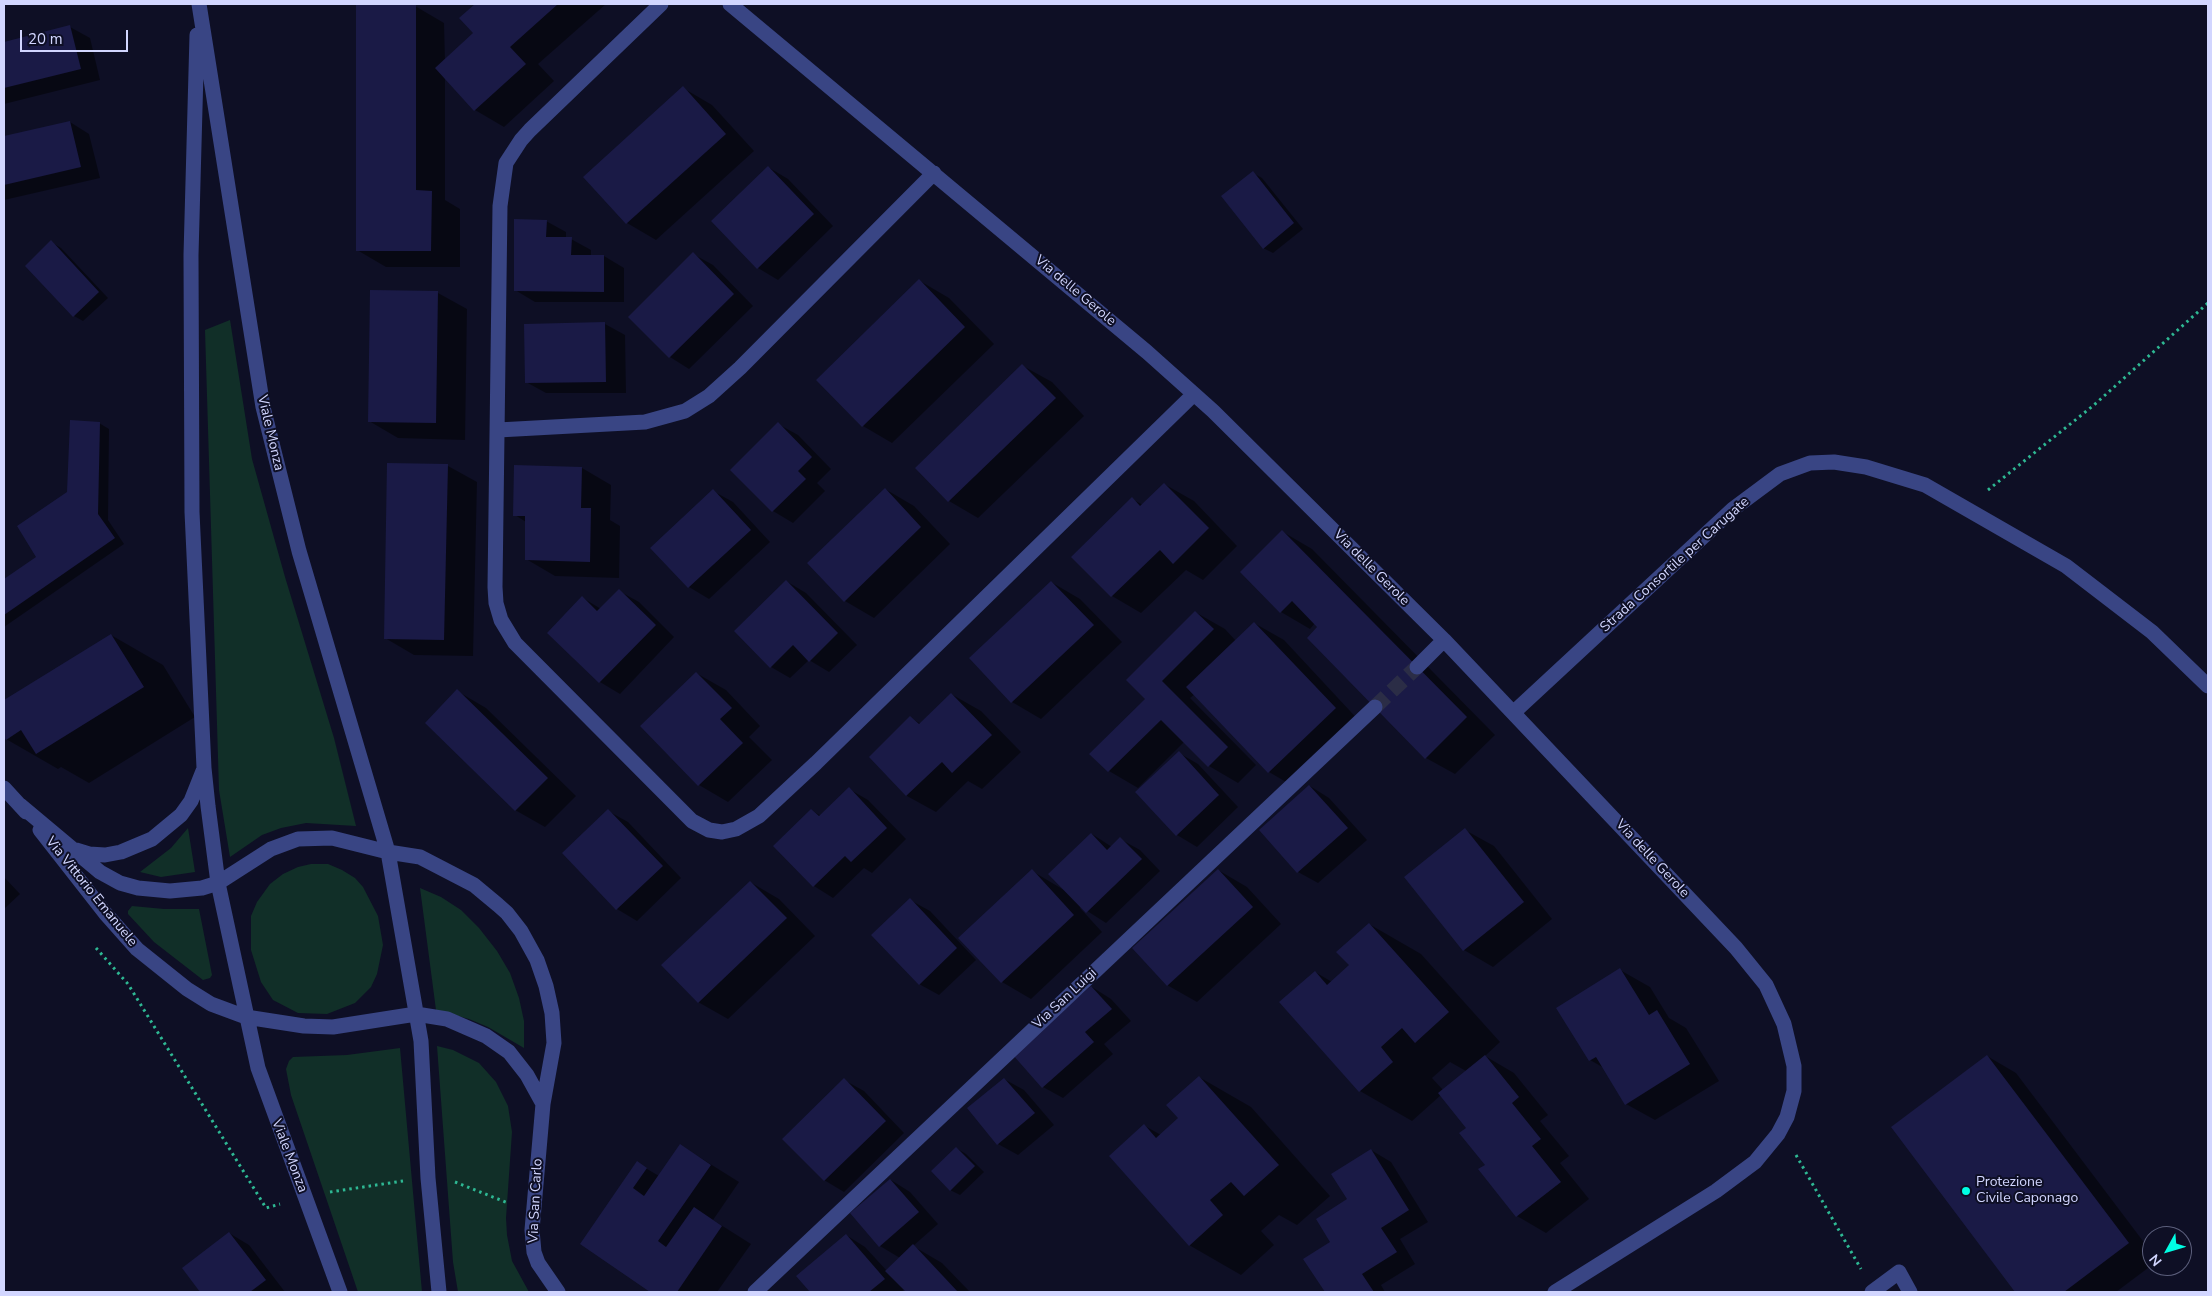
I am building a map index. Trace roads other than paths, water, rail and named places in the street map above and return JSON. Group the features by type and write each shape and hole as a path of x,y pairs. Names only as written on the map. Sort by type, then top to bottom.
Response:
{"street":[{"name":"Viale Monza","path":"198,4 191,255 192,502 204,768 218,883 258,1068 272,1111 340,1292"},
{"name":"Viale Monza","path":"198,4 263,407 299,551 388,852 421,1041 428,1178 439,1292"},
{"path":"660,4 530,130 506,163 500,206 496,603 507,632 523,652 681,810 700,826 722,832 736,829 750,822 767,809 1194,394"},
{"name":"Via delle Gerole","path":"730,4 934,172 1194,394 1444,640 1736,948 1766,985 1784,1024 1794,1066 1794,1091 1786,1117 1767,1149 1755,1162 1716,1192 1555,1292"},
{"path":"498,430 645,422 685,411 709,396 740,368 934,172"},
{"name":"Strada Consortile per Carugate","path":"1514,714 1734,509 1780,474 1810,463 1834,462 1866,467 1925,485 2066,566 2152,632 2208,686"},
{"path":"1417,667 1444,640"},
{"name":"Via San Luigi","path":"755,1292 1375,706"},
{"name":"Viale Monza","path":"72,848 89,854 105,855 121,852 152,839 181,815 191,800 204,768"},
{"name":"Via Vittorio Emanuele","path":"4,788 20,805 105,913 137,949 165,973 198,996 211,1004 246,1017"},
{"name":"Via Vittorio Emanuele","path":"20,805 106,875 120,883 160,891 185,891 218,883"},
{"path":"218,883 272,849 298,840 332,838 388,852"},
{"name":"Via San Carlo","path":"388,852 420,857 461,877 498,904 507,912 521,931 542,973 552,1013 554,1043 543,1104 532,1241 538,1263 558,1292"},
{"path":"246,1017 304,1026 332,1026 416,1014 447,1019 474,1030 498,1043 521,1067 543,1104"},
{"path":"1873,1292 1899,1272 1910,1292"}],"tunnel":[{"path":"1375,707 1417,667"}],"place":[{"name":"Protezione Civile Caponago","path":"1966,1191"}]}
